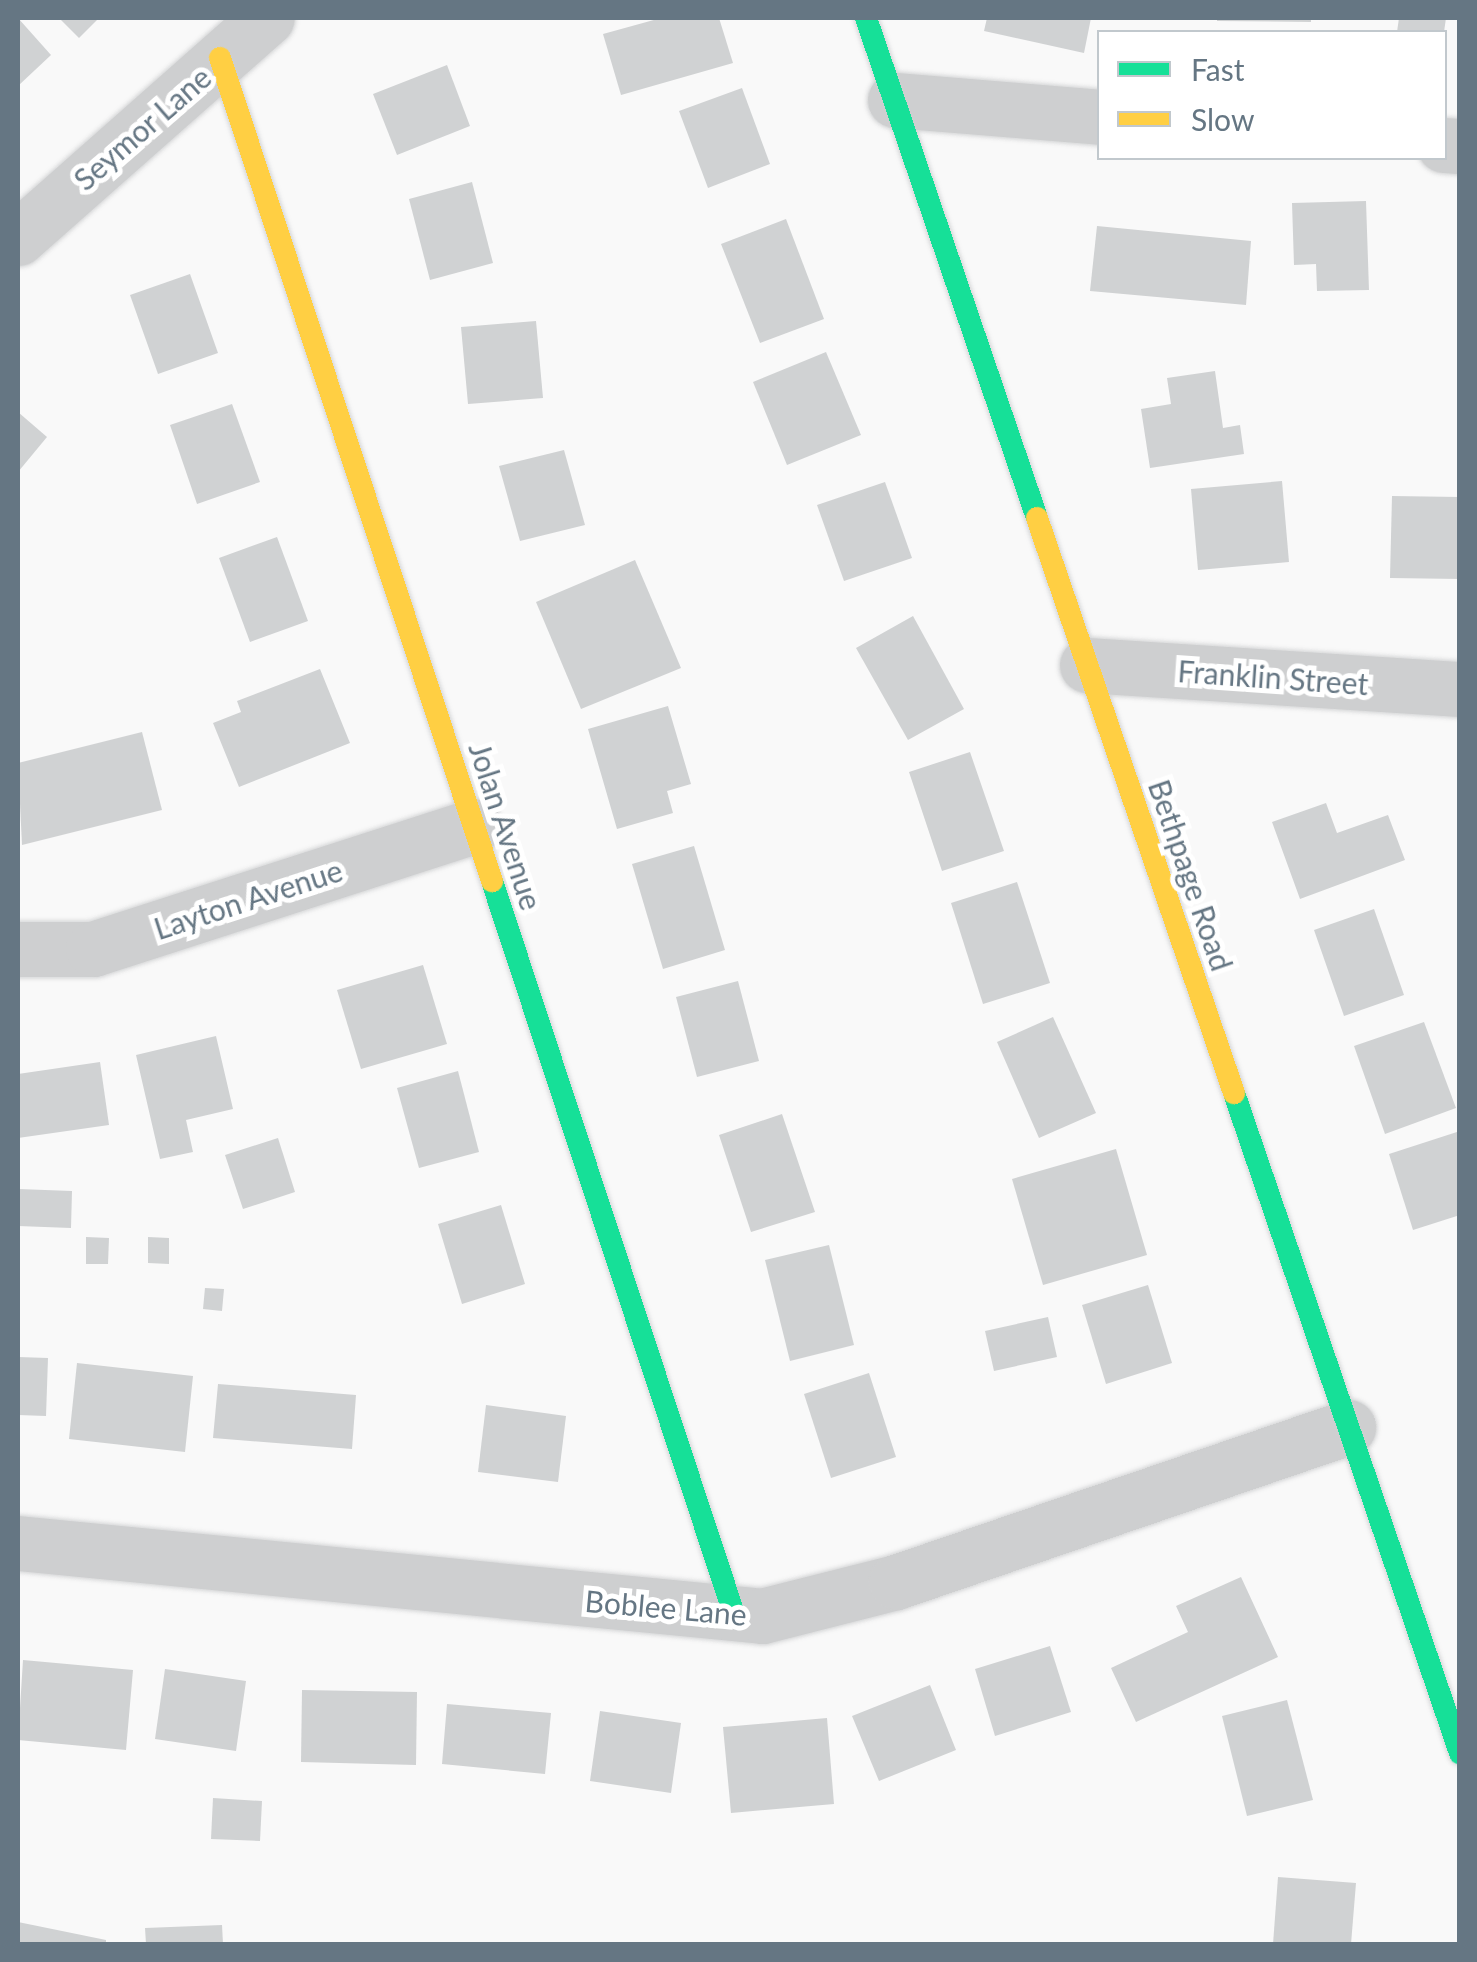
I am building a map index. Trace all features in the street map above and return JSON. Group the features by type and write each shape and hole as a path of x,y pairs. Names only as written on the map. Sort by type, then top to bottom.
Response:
{"street":[{"name":"Seymor Lane","path":"18,238 267,18"},
{"name":"Bethpage Road","path":"866,18 1460,1752"},
{"name":"Jolan Avenue","path":"220,58 734,1614"},
{"path":"894,100 1097,117"},
{"name":"Franklin Street","path":"1087,665 1460,688"},
{"name":"Layton Avenue","path":"18,949 92,949 474,826"},
{"name":"Boblee Lane","path":"18,1543 762,1616 896,1582 1348,1427"}],"building":[{"path":"18,18 51,55 18,86"},
{"path":"59,18 99,18 79,38"},
{"path":"661,18 719,18 733,63 621,95 603,34"},
{"path":"987,18 1091,18 1084,53 984,31"},
{"path":"1311,18 1311,22 1217,21"},
{"path":"1399,18 1446,18 1444,30 1397,30"},
{"path":"447,65 470,126 397,155 373,94"},
{"path":"742,88 770,164 708,188 679,111"},
{"path":"472,182 493,263 430,280 409,199"},
{"path":"1366,201 1369,290 1317,291 1316,264 1294,265 1292,203"},
{"path":"786,219 824,319 760,343 721,244"},
{"path":"1097,226 1251,241 1246,305 1090,291"},
{"path":"190,274 218,353 158,374 130,295"},
{"path":"536,321 543,398 468,404 461,327"},
{"path":"826,352 861,435 787,465 753,382"},
{"path":"1215,371 1223,428 1240,425 1244,454 1150,468 1141,409 1171,404 1167,378"},
{"path":"232,404 260,482 197,504 170,425"},
{"path":"18,412 47,437 18,472"},
{"path":"564,450 585,525 520,541 499,466"},
{"path":"1282,481 1289,562 1198,570 1191,489"},
{"path":"885,482 912,558 844,581 817,505"},
{"path":"1392,496 1460,497 1460,579 1390,578"},
{"path":"277,537 308,621 250,642 219,558"},
{"path":"635,560 681,668 581,709 536,602"},
{"path":"913,616 964,709 908,740 856,648"},
{"path":"320,669 350,743 239,787 213,723 241,712 237,701"},
{"path":"668,706 691,784 667,791 673,813 617,829 588,729"},
{"path":"142,732 162,810 22,845 18,763"},
{"path":"970,752 1004,851 942,871 909,772"},
{"path":"1326,803 1337,833 1388,815 1405,860 1300,899 1272,822"},
{"path":"694,846 725,950 663,969 632,864"},
{"path":"1017,882 1050,983 983,1004 951,903"},
{"path":"1374,909 1404,995 1344,1016 1314,930"},
{"path":"423,965 447,1044 361,1069 337,990"},
{"path":"738,981 759,1061 697,1077 676,997"},
{"path":"1053,1017 1096,1113 1039,1138 997,1042"},
{"path":"1424,1022 1456,1108 1385,1134 1354,1046"},
{"path":"216,1036 233,1109 186,1120 193,1152 160,1159 136,1055"},
{"path":"100,1062 109,1125 18,1138 18,1074"},
{"path":"458,1071 479,1152 419,1168 397,1088"},
{"path":"782,1114 815,1212 751,1232 719,1135"},
{"path":"1460,1131 1460,1215 1413,1230 1389,1154"},
{"path":"278,1138 295,1192 243,1209 225,1155"},
{"path":"1116,1149 1147,1255 1043,1285 1012,1179"},
{"path":"18,1189 72,1191 71,1228 18,1226"},
{"path":"501,1205 525,1284 462,1304 438,1224"},
{"path":"86,1237 109,1238 108,1264 86,1264"},
{"path":"148,1237 169,1238 169,1264 148,1263"},
{"path":"829,1245 854,1345 790,1361 765,1260"},
{"path":"1148,1285 1172,1363 1106,1384 1082,1305"},
{"path":"205,1288 224,1289 222,1311 203,1309"},
{"path":"1048,1317 1057,1357 994,1371 985,1331"},
{"path":"18,1357 48,1358 46,1416 18,1415"},
{"path":"77,1363 193,1376 185,1452 69,1439"},
{"path":"869,1373 896,1457 831,1478 804,1394"},
{"path":"218,1384 356,1395 352,1449 213,1438"},
{"path":"486,1405 566,1416 558,1482 478,1472"},
{"path":"1241,1577 1278,1657 1136,1722 1111,1668 1188,1632 1176,1606"},
{"path":"1050,1646 1071,1712 995,1736 975,1669"},
{"path":"23,1660 133,1670 126,1750 18,1740"},
{"path":"165,1669 246,1681 236,1751 155,1739"},
{"path":"930,1685 956,1750 879,1781 852,1716"},
{"path":"302,1690 417,1692 416,1765 301,1762"},
{"path":"1287,1700 1313,1800 1247,1816 1222,1716"},
{"path":"447,1704 551,1713 545,1774 442,1764"},
{"path":"600,1711 681,1723 671,1793 590,1781"},
{"path":"827,1718 834,1804 731,1813 723,1727"},
{"path":"213,1798 262,1801 260,1841 211,1839"},
{"path":"1278,1877 1356,1883 1351,1944 1273,1944"},
{"path":"18,1922 106,1940 106,1944 18,1944"},
{"path":"222,1925 223,1944 146,1944 145,1928"}],"traffic: fast":[{"path":"866,18 1037,518"},
{"path":"492,881 734,1614"},
{"path":"1234,1093 1460,1753"}],"traffic: slow":[{"path":"220,58 492,881"},
{"path":"1037,518 1234,1093"}]}
